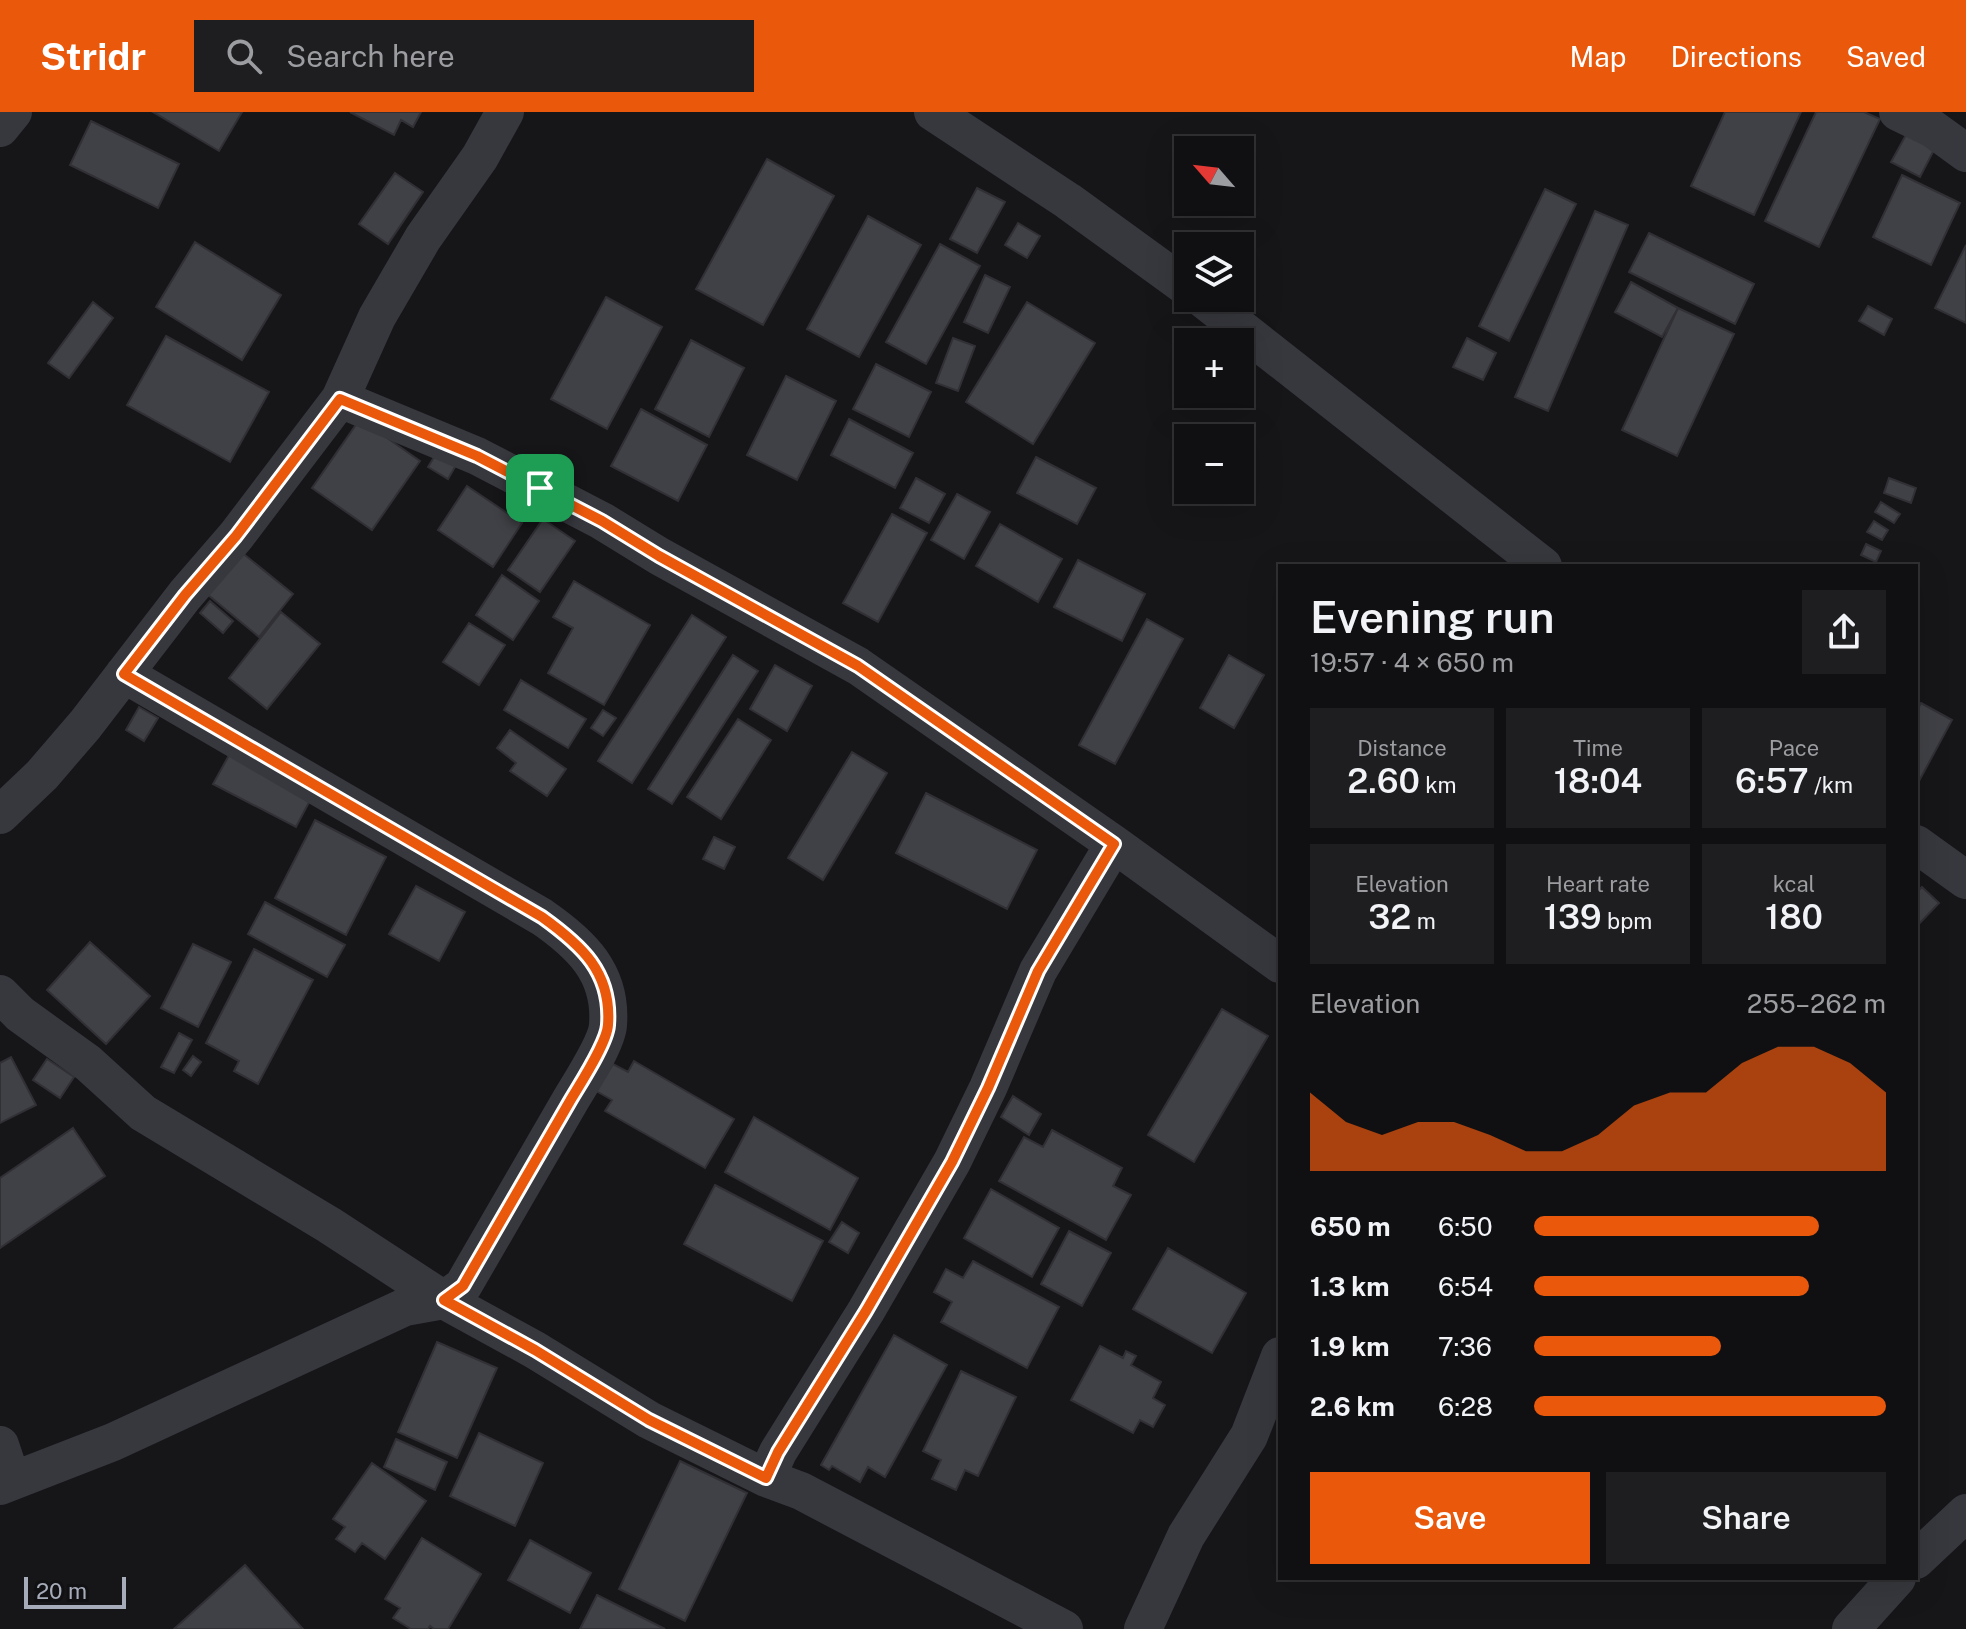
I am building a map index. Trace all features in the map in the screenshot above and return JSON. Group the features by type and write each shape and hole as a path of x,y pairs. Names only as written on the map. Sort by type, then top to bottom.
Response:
{"street":[{"path":"0,128 13,112"},
{"path":"0,815 42,775 85,725 185,595 236,536 340,399 377,317 423,238 480,157 505,112"},
{"path":"933,112 978,124 1068,201 1174,278"},
{"path":"1898,112 1933,129 1966,153"},
{"path":"1220,312 1540,564"},
{"path":"340,399 505,470 602,521 858,666 1278,963"},
{"path":"0,1445 6,1484 113,1442 405,1307 444,1300 463,1286 588,1069 608,1028 606,994 597,967 572,938 542,917 124,674"},
{"path":"766,1478 778,1452 866,1311 952,1162 988,1088 1038,971 1114,844"},
{"path":"1918,845 1966,880"},
{"path":"0,994 20,1014 88,1063 143,1113 329,1225 444,1300 535,1350 649,1420 766,1478 801,1491 1064,1629"},
{"path":"1143,1629 1186,1536 1249,1436 1278,1361"},
{"path":"1918,1558 1966,1513"},
{"path":"1851,1629 1895,1580"}],"building":[{"path":"153,112 242,112 219,151"},
{"path":"350,112 421,112 413,127 401,120 394,135"},
{"path":"1725,112 1801,112 1754,215 1691,186"},
{"path":"1816,112 1864,112 1880,119 1819,247 1765,221"},
{"path":"91,121 179,164 158,208 70,165"},
{"path":"1907,133 1935,148 1920,177 1891,162"},
{"path":"767,159 834,196 763,325 696,289"},
{"path":"395,173 423,192 388,244 359,224"},
{"path":"1902,175 1960,203 1931,265 1873,237"},
{"path":"977,188 1005,202 977,253 950,239"},
{"path":"1545,189 1576,204 1509,341 1479,326"},
{"path":"1595,211 1628,225 1548,411 1515,397"},
{"path":"868,216 921,245 859,357 807,329"},
{"path":"1018,223 1040,236 1027,258 1005,245"},
{"path":"1649,233 1754,284 1735,324 1629,272"},
{"path":"195,242 281,295 242,360 156,307"},
{"path":"940,244 980,266 926,364 886,342"},
{"path":"1966,245 1966,323 1935,308"},
{"path":"985,275 1010,287 988,333 964,322"},
{"path":"1631,282 1678,308 1662,337 1615,312"},
{"path":"606,297 662,327 607,429 551,399"},
{"path":"93,302 113,318 69,378 48,363"},
{"path":"1027,302 1095,343 1033,444 966,402"},
{"path":"1868,306 1892,319 1884,335 1859,321"},
{"path":"1678,308 1734,334 1677,456 1622,430"},
{"path":"166,336 269,392 230,462 127,405"},
{"path":"953,338 975,346 958,391 936,383"},
{"path":"1467,338 1496,353 1483,380 1453,367"},
{"path":"691,340 744,368 709,437 655,409"},
{"path":"876,364 931,392 909,437 853,409"},
{"path":"786,376 836,401 797,480 747,455"},
{"path":"641,409 707,445 678,501 611,466"},
{"path":"360,419 420,461 372,530 312,488"},
{"path":"849,419 913,453 895,488 831,455"},
{"path":"439,449 459,460 448,479 428,467"},
{"path":"1036,457 1096,488 1077,524 1017,493"},
{"path":"916,478 945,494 929,523 900,508"},
{"path":"1889,478 1916,488 1911,503 1884,493"},
{"path":"467,486 522,523 493,567 438,530"},
{"path":"957,494 990,512 964,559 931,540"},
{"path":"1881,502 1900,514 1894,523 1875,512"},
{"path":"892,514 927,533 878,622 843,603"},
{"path":"543,519 575,541 540,592 508,570"},
{"path":"1874,521 1888,530 1882,540 1867,532"},
{"path":"1000,524 1062,559 1038,602 976,566"},
{"path":"1866,544 1881,551 1876,562 1861,555"},
{"path":"235,547 293,594 259,637 201,589"},
{"path":"1078,560 1145,594 1122,641 1054,607"},
{"path":"502,575 539,601 513,640 476,615"},
{"path":"574,581 650,625 604,705 548,673 573,628 553,617"},
{"path":"210,601 233,621 223,633 200,613"},
{"path":"281,612 320,644 267,709 229,678"},
{"path":"692,615 726,637 632,783 598,761"},
{"path":"1147,619 1183,639 1115,764 1079,745"},
{"path":"469,623 505,645 479,685 443,662"},
{"path":"733,655 758,671 672,804 648,789"},
{"path":"1229,655 1264,675 1234,728 1200,708"},
{"path":"775,665 812,686 787,731 750,709"},
{"path":"521,680 586,719 568,748 504,710"},
{"path":"1921,703 1952,720 1918,783 1918,708"},
{"path":"139,707 158,718 144,741 126,730"},
{"path":"603,710 616,718 603,736 591,728"},
{"path":"738,719 771,740 721,819 687,797"},
{"path":"510,730 566,769 547,796 510,771 516,763 497,748"},
{"path":"233,748 315,791 296,827 213,784"},
{"path":"852,752 887,773 823,880 788,858"},
{"path":"926,793 1037,850 1007,909 896,853"},
{"path":"315,820 386,857 346,935 275,898"},
{"path":"714,837 735,847 724,869 703,859"},
{"path":"416,886 465,912 439,961 389,934"},
{"path":"1922,887 1939,903 1918,925 1918,891"},
{"path":"265,902 345,945 327,977 248,934"},
{"path":"90,942 150,996 106,1044 47,990"},
{"path":"193,944 231,962 198,1027 161,1008"},
{"path":"254,949 313,980 258,1084 234,1071 239,1061 206,1043"},
{"path":"1222,1009 1268,1036 1194,1162 1148,1135"},
{"path":"179,1033 192,1040 174,1073 161,1067"},
{"path":"193,1056 201,1062 191,1076 183,1070"},
{"path":"11,1057 36,1105 0,1123 0,1063"},
{"path":"47,1059 74,1077 60,1098 33,1080"},
{"path":"634,1061 734,1119 705,1168 605,1111 612,1100 596,1091 613,1064 628,1072"},
{"path":"1013,1096 1041,1114 1029,1135 1001,1117"},
{"path":"754,1117 858,1178 830,1230 725,1172"},
{"path":"73,1128 105,1176 0,1248 0,1178"},
{"path":"1052,1130 1122,1168 1113,1186 1131,1195 1106,1240 999,1181 1024,1137 1043,1147"},
{"path":"715,1185 823,1241 792,1301 684,1244"},
{"path":"991,1189 1059,1228 1032,1277 964,1238"},
{"path":"842,1222 859,1233 848,1253 829,1242"},
{"path":"1069,1231 1111,1253 1082,1306 1041,1284"},
{"path":"1168,1248 1246,1293 1212,1353 1133,1309"},
{"path":"973,1261 1059,1307 1027,1368 941,1322 952,1302 934,1292 946,1269 963,1278"},
{"path":"894,1335 947,1365 885,1477 868,1467 860,1482 832,1466 829,1470 821,1465"},
{"path":"437,1342 497,1368 457,1458 398,1432"},
{"path":"1100,1346 1123,1358 1126,1351 1136,1356 1131,1365 1161,1382 1153,1398 1165,1405 1153,1427 1140,1420 1133,1433 1071,1400"},
{"path":"961,1371 1016,1397 978,1476 965,1470 956,1490 932,1479 941,1460 923,1451"},
{"path":"479,1433 543,1463 515,1526 450,1496"},
{"path":"396,1439 447,1462 435,1490 384,1467"},
{"path":"680,1461 747,1493 685,1621 619,1589"},
{"path":"372,1463 426,1501 385,1559 362,1543 355,1552 336,1539 345,1527 333,1519"},
{"path":"422,1538 481,1574 448,1629 430,1626 428,1629 411,1629 393,1618 400,1608 385,1599"},
{"path":"530,1540 591,1573 570,1613 508,1580"},
{"path":"245,1565 303,1629 174,1629"},
{"path":"597,1595 665,1629 580,1629"}],"route":[{"path":"340,399 477,456 540,488 858,666 1114,844 1038,971 988,1088 952,1162 827,1376 778,1452 766,1478 649,1420 535,1350 444,1300 463,1286 588,1069 608,1028 606,994 597,967 572,938 542,917 124,674 185,595 236,536 340,399"}]}
